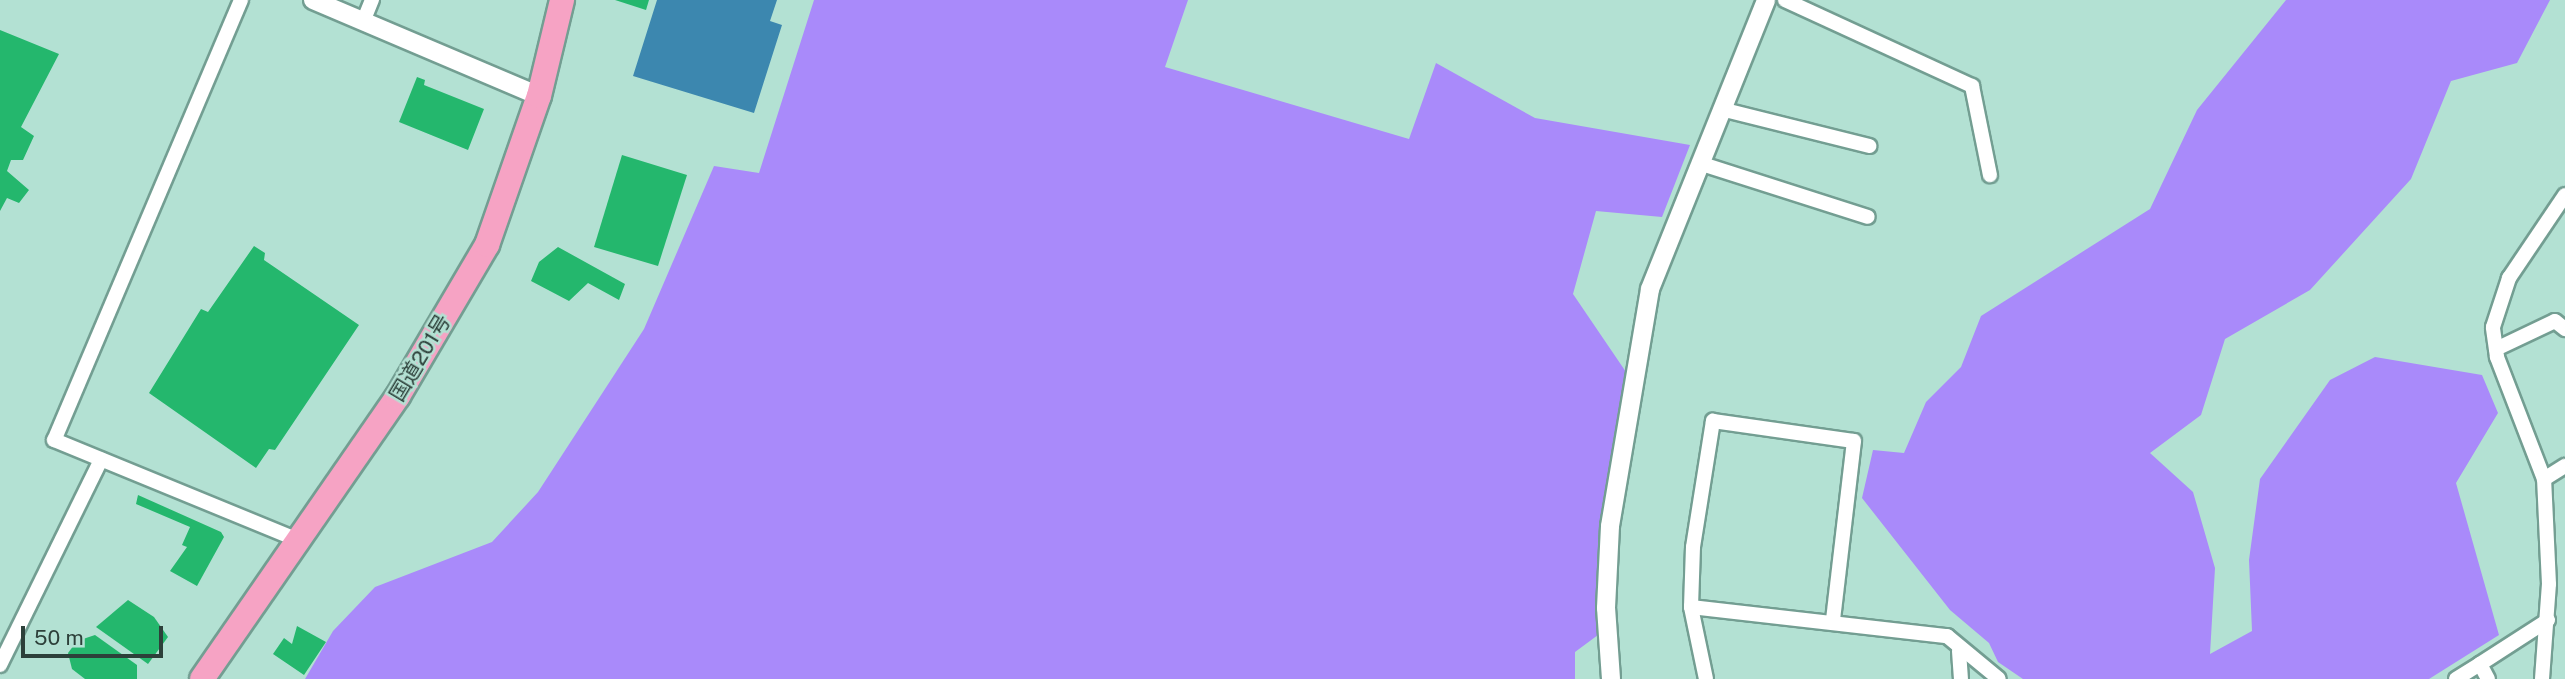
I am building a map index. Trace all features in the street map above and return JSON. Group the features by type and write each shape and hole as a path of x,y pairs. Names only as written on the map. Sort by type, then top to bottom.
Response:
{"highway":[{"name":"国道201号","path":"202,679 398,396 487,244 539,96 562,0"}],"street":[{"path":"241,0 54,440 298,540"},
{"path":"363,22 372,0"},
{"path":"1611,679 1606,608 1610,526 1650,289 1766,0"},
{"path":"1785,0 1972,86 1990,175"},
{"path":"316,1 539,96"},
{"path":"1721,109 1869,146"},
{"path":"1699,163 1868,217"},
{"path":"2542,679 2548,620 2544,479 2496,349 2493,327 2509,278 2548,226 2565,195"},
{"path":"2548,226 2565,219"},
{"path":"2496,349 2555,321 2565,329"},
{"path":"1706,679 1691,607 1693,547 1713,422 1854,441 1833,621"},
{"path":"0,665 101,460"},
{"path":"2544,479 2565,466"},
{"path":"1691,607 1947,636 1959,651 1998,679"},
{"path":"2456,679 2548,620"},
{"path":"1959,651 1961,679"},
{"path":"2480,664 2488,679"}],"shaded area":[{"path":"814,0 1188,0 1165,67 1409,139 1436,63 1535,118 1690,145 1662,217 1596,211 1573,294 1626,372 1599,531 1598,635 1575,652 1575,679 305,679 333,631 375,587 492,542 538,492 644,329 714,166 759,173"},
{"path":"2286,0 2550,0 2517,63 2451,81 2411,179 2310,290 2225,339 2201,415 2150,453 2193,492 2215,568 2210,654 2252,631 2249,560 2260,479 2330,380 2375,357 2482,375 2498,413 2456,483 2499,635 2429,679 2023,679 1998,662 1989,643 1950,610 1862,498 1873,450 1904,453 1926,402 1961,367 1981,316 2150,209 2197,110"}],"water":[{"path":"657,0 777,0 770,21 782,25 754,113 633,76"}],"building":[{"path":"615,0 649,0 646,10"},
{"path":"0,30 59,54 21,127 34,136 23,160 11,160 7,171 29,190 19,203 7,198 0,211"},
{"path":"417,77 425,80 424,85 484,109 468,150 399,122"},
{"path":"622,155 687,175 658,266 594,247"},
{"path":"254,246 265,253 264,260 359,325 275,450 269,449 256,468 149,393 201,309 208,312"},
{"path":"558,247 625,284 619,300 588,283 569,301 531,281 539,262"},
{"path":"138,495 221,532 224,537 197,586 170,571 187,547 182,545 190,527 136,504"},
{"path":"128,600 154,617 168,637 148,664 96,627"},
{"path":"297,626 326,642 304,675 273,654 284,638 292,644"},
{"path":"95,635 137,665 137,679 85,679 72,669 68,653 77,641"}]}
